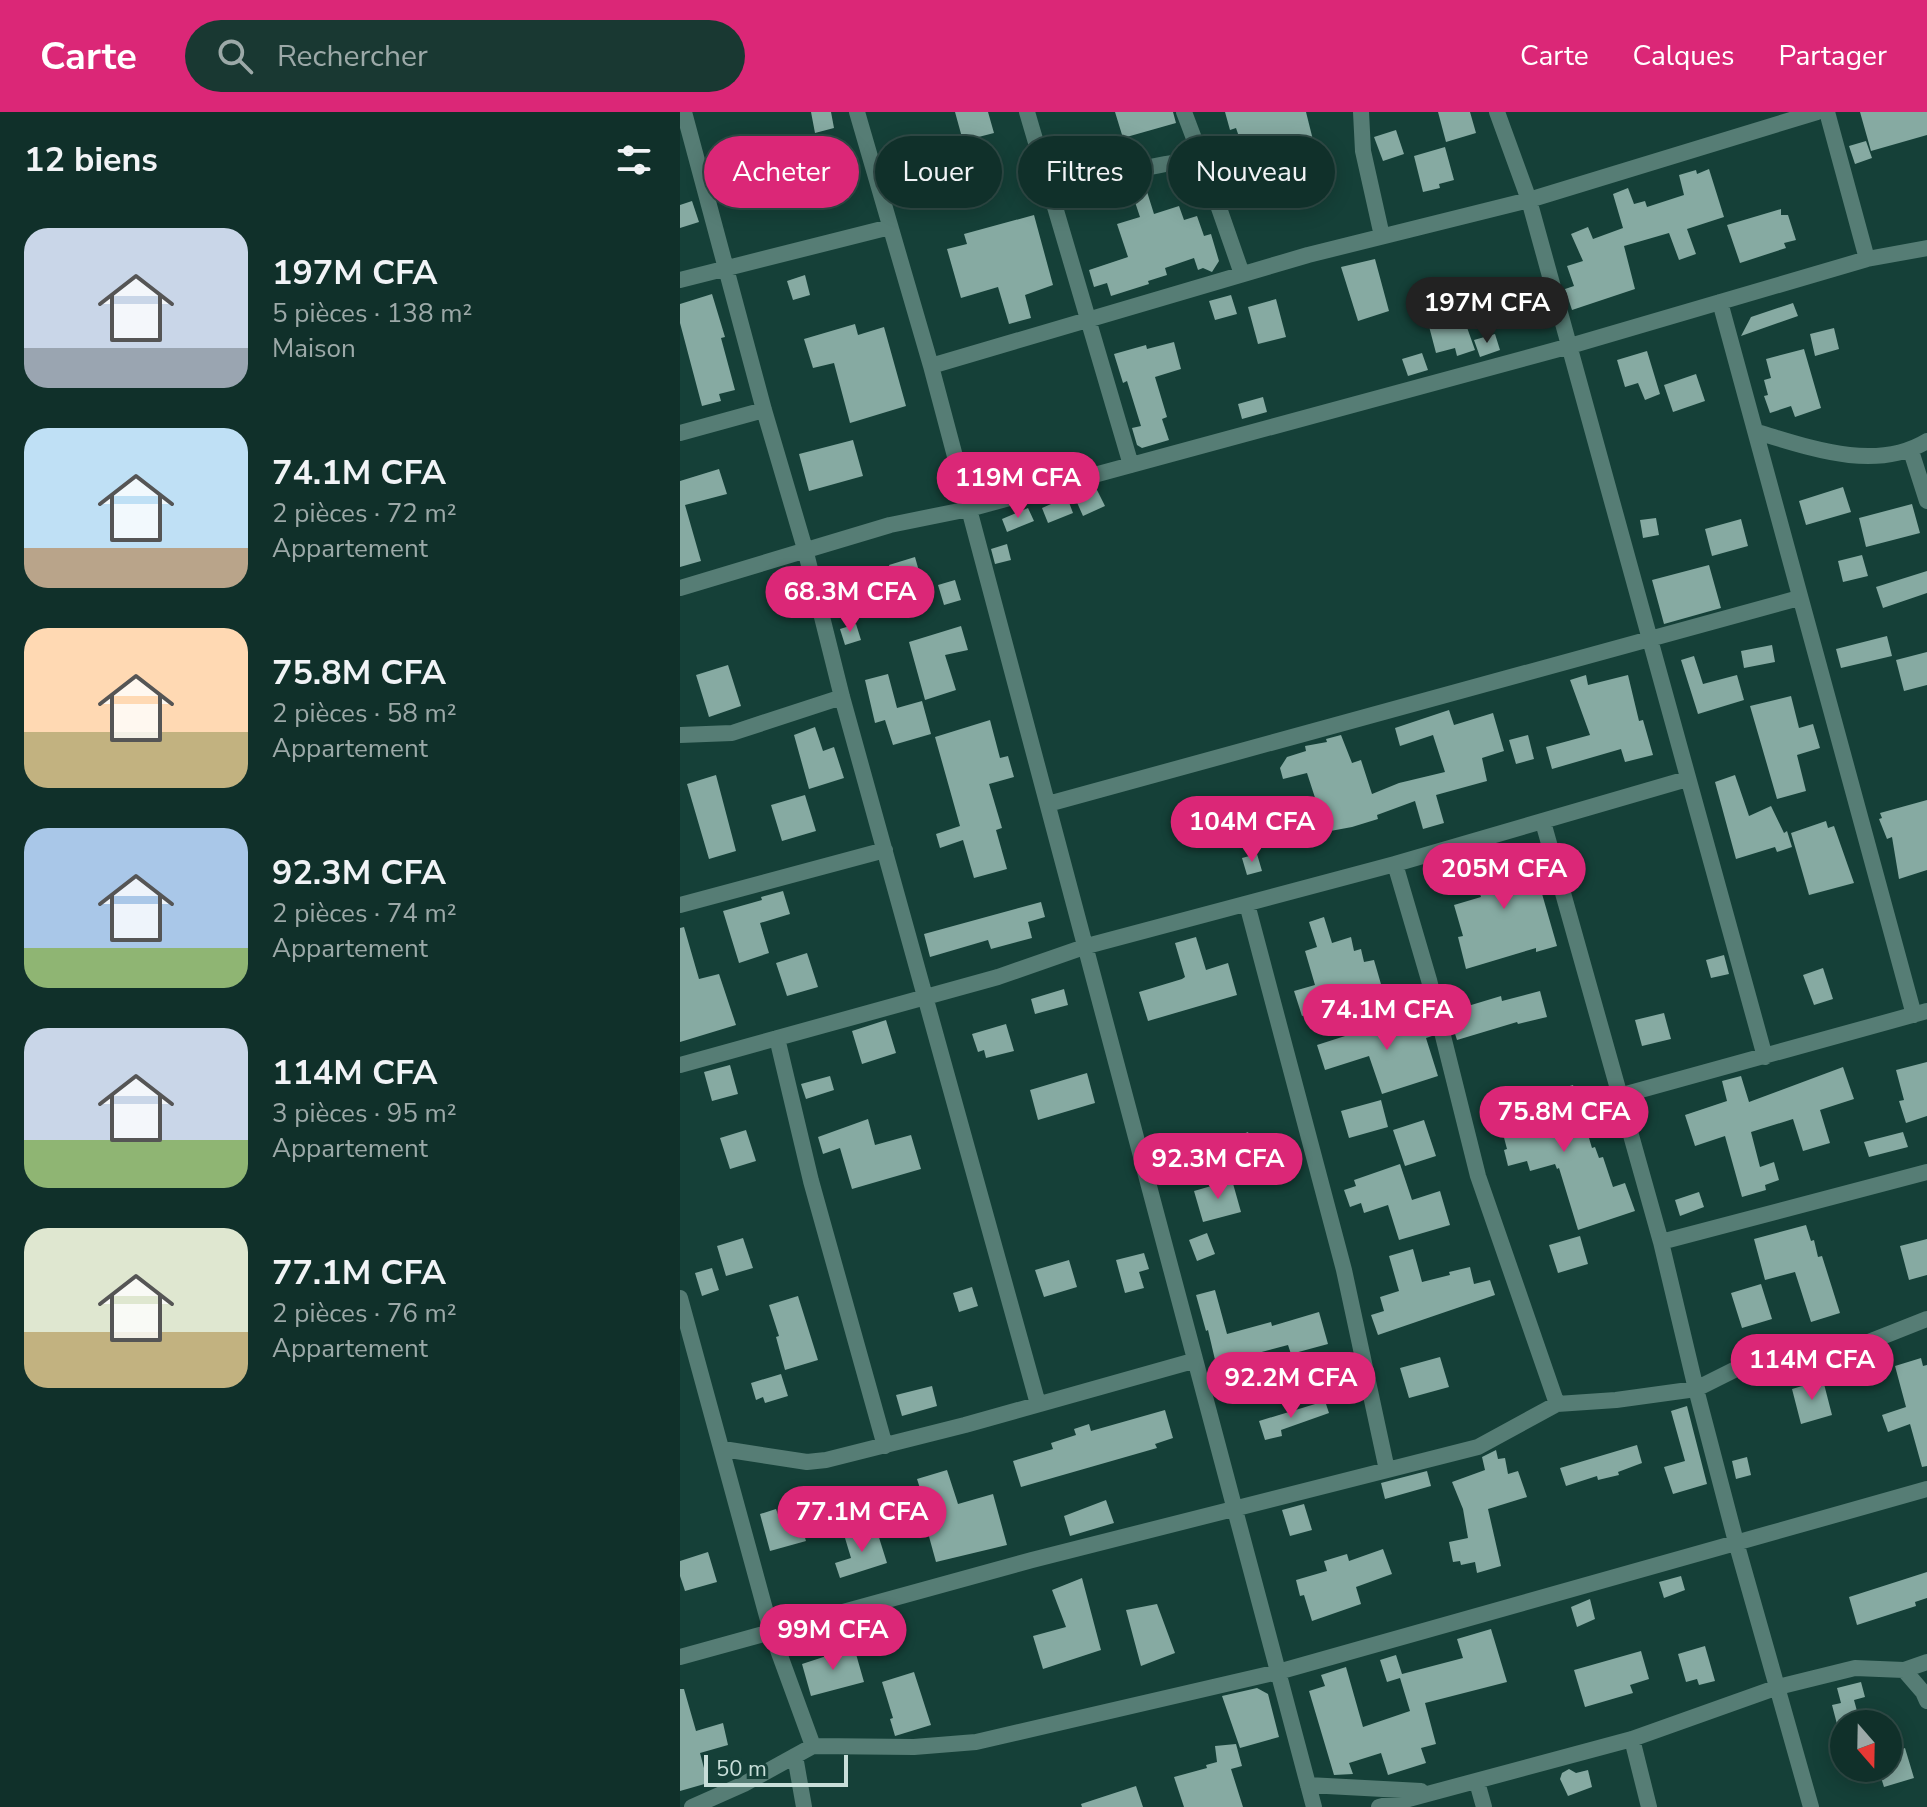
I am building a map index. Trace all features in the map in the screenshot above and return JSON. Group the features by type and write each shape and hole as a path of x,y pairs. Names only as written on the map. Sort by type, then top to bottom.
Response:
{"street":[{"path":"684,112 1038,1404"},
{"path":"857,112 931,366 1314,1807"},
{"path":"1027,112 1034,136"},
{"path":"1184,112 1193,136"},
{"path":"1361,112 1363,151 1382,236"},
{"path":"1497,112 1529,200 1765,1057"},
{"path":"931,366 1242,274 1529,200 1817,112"},
{"path":"1827,112 1867,259"},
{"path":"1055,208 1131,465"},
{"path":"1219,208 1242,274"},
{"path":"680,280 890,227"},
{"path":"680,588 890,525 969,509 1570,346 1867,259 1927,248"},
{"path":"1619,1096 1921,1013 1799,598 1720,302"},
{"path":"680,433 764,410"},
{"path":"1757,432 1843,455 1873,456 1911,451 1927,441"},
{"path":"1911,451 1927,501"},
{"path":"1048,804 1799,598"},
{"path":"680,735 732,733 842,697"},
{"path":"680,1065 998,977 1087,946 1395,864 1687,779"},
{"path":"1543,822 1661,1242 1736,1542 1811,1807"},
{"path":"680,905 885,850"},
{"path":"1395,864 1429,980 1478,1176 1557,1404"},
{"path":"1247,904 1344,1270 1387,1470"},
{"path":"777,1038 811,1181 885,1446"},
{"path":"1661,1242 1927,1172"},
{"path":"680,1298 686,1342 723,1449 771,1631 813,1746"},
{"path":"680,1657 1032,1560 1478,1447 1557,1404 1696,1389 1744,1365 1851,1349 1927,1319"},
{"path":"723,1449 807,1462 885,1446 1193,1361"},
{"path":"692,1807 744,1784 813,1746 914,1747 976,1742 1278,1672 1927,1489"},
{"path":"1379,1807 1632,1739 1778,1687 1855,1668 1904,1670 1927,1662"},
{"path":"1904,1670 1927,1701"},
{"path":"1632,1739 1649,1807"},
{"path":"795,1756 804,1807"},
{"path":"1477,1782 1484,1807"},
{"path":"1308,1785 1434,1793"}],"building":[{"path":"811,112 831,112 834,128 815,133"},
{"path":"955,112 988,112 994,133 962,136"},
{"path":"1115,112 1173,112 1176,123 1122,136"},
{"path":"1225,112 1306,112 1312,136 1239,136 1236,128 1230,130"},
{"path":"1438,112 1470,112 1476,133 1446,142"},
{"path":"1860,112 1927,112 1927,135 1871,151"},
{"path":"1396,130 1404,154 1383,161 1374,137"},
{"path":"1866,141 1872,158 1855,164 1849,146"},
{"path":"1445,147 1454,180 1439,184 1440,188 1423,192 1414,156"},
{"path":"1709,169 1724,217 1687,229 1696,254 1679,260 1669,233 1624,246 1635,289 1572,310 1565,289 1574,286 1567,266 1583,261 1571,234 1588,227 1593,239 1623,228 1613,194 1628,188 1634,204 1645,201 1647,207 1684,195 1679,175 1696,170 1697,174"},
{"path":"692,201 699,222 680,228 680,205"},
{"path":"1137,208 1152,208 1154,214 1180,208 1184,220 1197,216 1204,236 1211,234 1219,261 1212,272 1203,268 1198,270 1194,258 1165,268 1167,275 1148,281 1149,284 1111,296 1107,283 1094,287 1089,270 1128,257 1117,224 1140,217"},
{"path":"1781,209 1781,215 1788,215 1796,240 1784,243 1786,248 1740,263 1727,225"},
{"path":"1034,215 1053,285 1025,295 1031,318 1009,324 998,287 961,298 947,249 967,244 964,234"},
{"path":"1375,259 1389,311 1358,321 1341,267"},
{"path":"805,275 810,295 793,300 787,281"},
{"path":"712,294 725,337 721,338 735,390 719,394 721,401 702,406 680,323 680,304"},
{"path":"1231,295 1237,314 1215,320 1209,301"},
{"path":"1276,299 1286,337 1258,344 1248,307"},
{"path":"1457,299 1475,350 1457,356 1455,348 1436,353 1425,311"},
{"path":"1793,303 1798,316 1741,336 1751,317"},
{"path":"855,324 858,335 884,327 906,406 850,423 834,363 813,368 804,339"},
{"path":"1834,328 1839,349 1815,356 1810,334"},
{"path":"1495,334 1500,350 1480,357 1474,340"},
{"path":"1174,342 1181,369 1155,377 1167,417 1162,419 1169,440 1142,448 1137,445 1132,428 1141,426 1127,381 1123,383 1114,354 1146,345 1147,349"},
{"path":"1804,349 1821,408 1795,417 1791,406 1770,413 1764,396 1768,395 1764,380 1771,378 1766,359"},
{"path":"1647,351 1660,394 1645,400 1638,383 1625,387 1617,360"},
{"path":"1422,353 1428,370 1408,376 1402,359"},
{"path":"1696,374 1705,401 1673,412 1664,385"},
{"path":"1263,397 1267,412 1242,419 1238,404"},
{"path":"853,440 863,476 809,491 799,454"},
{"path":"719,469 727,494 685,505 701,561 680,567 680,481"},
{"path":"1843,487 1851,512 1806,525 1799,501"},
{"path":"1096,488 1105,506 1083,516 1075,498"},
{"path":"1067,497 1073,513 1048,523 1042,508"},
{"path":"1912,504 1920,533 1866,547 1859,518"},
{"path":"1028,508 1034,521 1007,532 1002,519"},
{"path":"1656,518 1659,535 1643,538 1640,520"},
{"path":"1741,519 1748,546 1712,556 1705,529"},
{"path":"1007,544 1011,560 995,564 991,549"},
{"path":"1862,555 1868,576 1843,582 1838,561"},
{"path":"915,557 922,582 896,589 889,565"},
{"path":"1709,565 1721,608 1664,624 1652,580"},
{"path":"1927,571 1927,593 1883,608 1876,587"},
{"path":"955,580 961,600 944,605 938,585"},
{"path":"856,624 861,640 845,645 840,629"},
{"path":"961,626 968,650 945,655 956,690 925,700 909,642"},
{"path":"1887,636 1892,656 1841,668 1836,649"},
{"path":"1772,645 1775,662 1744,668 1741,651"},
{"path":"1927,652 1927,685 1904,691 1896,660"},
{"path":"1694,656 1703,684 1737,675 1744,700 1698,714 1681,660"},
{"path":"728,665 741,706 709,717 696,675"},
{"path":"888,674 897,708 922,701 931,734 893,745 885,720 875,723 865,680"},
{"path":"1586,675 1588,685 1628,675 1639,721 1643,720 1653,755 1625,762 1621,749 1552,769 1546,747 1590,735 1570,680"},
{"path":"1791,696 1799,728 1813,724 1820,748 1797,755 1806,791 1777,799 1750,706"},
{"path":"1449,710 1454,725 1493,713 1504,751 1482,758 1487,781 1436,795 1444,823 1423,829 1415,801 1377,815 1378,819 1352,827 1325,832 1322,821 1283,834 1278,820 1318,807 1307,773 1283,779 1280,768 1287,757 1306,751 1305,746 1327,742 1326,739 1341,735 1352,763 1361,760 1372,794 1399,783 1445,772 1433,735 1400,746 1395,728"},
{"path":"990,720 1000,758 1008,756 1014,777 989,784 1002,828 996,830 1007,869 974,878 963,840 940,848 936,834 960,826 935,737"},
{"path":"815,727 823,751 834,747 844,778 809,789 794,735"},
{"path":"1528,735 1534,759 1516,764 1509,740"},
{"path":"716,775 736,851 709,859 687,784"},
{"path":"1735,775 1749,816 1771,806 1784,833 1787,831 1792,847 1777,852 1775,847 1736,859 1715,782"},
{"path":"805,795 816,831 782,841 771,805"},
{"path":"1927,800 1927,870 1899,879 1892,837 1887,839 1879,819 1882,818 1880,813"},
{"path":"1826,821 1828,828 1834,826 1854,883 1809,895 1791,833"},
{"path":"1520,848 1530,852 1557,946 1536,952 1536,948 1466,969 1458,937 1463,936 1454,905 1481,897 1470,863"},
{"path":"1257,854 1262,871 1247,875 1242,858"},
{"path":"783,891 790,914 760,923 769,953 739,963 723,911"},
{"path":"1041,902 1045,917 1028,922 1032,938 991,949 988,940 930,957 924,934"},
{"path":"1324,917 1332,943 1351,937 1354,951 1361,949 1364,962 1374,960 1383,991 1302,1016 1294,991 1315,985 1305,951 1317,947 1309,922"},
{"path":"684,927 699,979 719,974 736,1025 680,1042 680,928"},
{"path":"1196,937 1206,970 1228,963 1237,995 1148,1021 1139,992 1185,977 1175,943"},
{"path":"807,953 818,987 787,996 776,963"},
{"path":"1724,955 1729,974 1711,978 1706,960"},
{"path":"1823,968 1833,999 1814,1005 1803,975"},
{"path":"1064,989 1068,1005 1035,1014 1031,999"},
{"path":"1540,991 1547,1017 1517,1022 1457,1040 1448,1012 1501,996 1502,1001"},
{"path":"1420,1012 1423,1020 1427,1018 1432,1036 1426,1038 1438,1076 1382,1094 1369,1056 1325,1070 1317,1045"},
{"path":"1664,1013 1671,1039 1642,1046 1635,1020"},
{"path":"886,1020 896,1053 862,1064 852,1031"},
{"path":"1006,1024 1014,1051 986,1058 984,1050 978,1052 972,1034"},
{"path":"1927,1062 1927,1116 1906,1123 1899,1101 1904,1100 1896,1070"},
{"path":"730,1065 738,1094 712,1101 704,1072"},
{"path":"1843,1067 1854,1099 1820,1110 1830,1143 1803,1151 1793,1119 1751,1132 1760,1167 1774,1162 1779,1180 1765,1185 1766,1190 1742,1197 1725,1136 1695,1146 1685,1115 1727,1101 1722,1081 1741,1076 1749,1102"},
{"path":"1087,1073 1095,1103 1038,1120 1030,1090"},
{"path":"830,1076 834,1090 806,1099 801,1084"},
{"path":"1573,1085 1592,1148 1595,1147 1599,1158 1603,1157 1613,1187 1625,1183 1635,1211 1578,1230 1559,1168 1555,1164 1530,1171 1527,1161 1508,1166 1497,1111 1538,1100 1537,1096"},
{"path":"1381,1100 1388,1127 1349,1138 1341,1111"},
{"path":"868,1119 875,1145 911,1135 921,1169 852,1189 840,1148 823,1154 818,1137"},
{"path":"1424,1120 1436,1156 1405,1166 1393,1130"},
{"path":"746,1130 756,1161 730,1169 720,1138"},
{"path":"1248,1132 1255,1150 1239,1156 1233,1138"},
{"path":"1903,1132 1908,1147 1869,1157 1864,1142"},
{"path":"1400,1164 1412,1200 1440,1191 1450,1225 1399,1240 1388,1205 1364,1213 1361,1203 1350,1207 1344,1190 1356,1186 1354,1180"},
{"path":"1232,1180 1241,1212 1203,1222 1194,1191"},
{"path":"1699,1192 1704,1207 1680,1216 1675,1200"},
{"path":"1806,1225 1818,1257 1822,1256 1840,1313 1811,1322 1795,1272 1765,1280 1754,1239"},
{"path":"1207,1233 1215,1254 1197,1261 1189,1240"},
{"path":"1580,1236 1588,1264 1558,1273 1549,1245"},
{"path":"743,1238 753,1268 726,1276 717,1246"},
{"path":"1927,1239 1927,1275 1909,1280 1900,1246"},
{"path":"1413,1249 1422,1282 1470,1267 1474,1284 1490,1280 1495,1295 1378,1335 1371,1315 1384,1311 1380,1297 1399,1291 1389,1256"},
{"path":"1144,1253 1149,1269 1139,1272 1144,1288 1125,1293 1116,1260"},
{"path":"1069,1260 1077,1287 1044,1297 1035,1270"},
{"path":"712,1268 719,1290 702,1296 695,1273"},
{"path":"1761,1284 1772,1319 1742,1328 1731,1293"},
{"path":"972,1287 978,1306 959,1312 953,1293"},
{"path":"1215,1290 1227,1334 1271,1322 1272,1326 1319,1312 1328,1344 1291,1354 1288,1345 1216,1364 1196,1295"},
{"path":"798,1296 818,1360 785,1370 769,1305"},
{"path":"1440,1357 1449,1387 1409,1398 1400,1368"},
{"path":"1921,1358 1923,1366 1927,1365 1927,1466 1922,1467 1910,1424 1888,1432 1882,1415 1906,1407 1895,1366"},
{"path":"781,1374 788,1396 765,1403 763,1397 756,1400 751,1383"},
{"path":"1823,1380 1832,1415 1801,1424 1792,1389"},
{"path":"932,1386 937,1406 902,1416 896,1395"},
{"path":"1325,1401 1329,1413 1281,1430 1282,1436 1265,1440 1259,1421"},
{"path":"1687,1406 1707,1484 1673,1494 1664,1467 1685,1461 1671,1411"},
{"path":"1165,1410 1173,1438 1155,1444 1157,1448 1021,1487 1013,1461 1053,1449 1051,1443 1076,1435 1074,1429 1089,1424 1091,1431"},
{"path":"1637,1445 1642,1463 1618,1472 1619,1475 1598,1480 1597,1476 1566,1486 1560,1468"},
{"path":"1496,1450 1498,1459 1505,1458 1508,1474 1518,1471 1527,1497 1488,1509 1501,1566 1477,1573 1475,1562 1461,1565 1460,1561 1453,1562 1449,1542 1468,1538 1463,1509 1452,1482 1485,1470 1482,1457"},
{"path":"1747,1457 1751,1475 1736,1479 1732,1461"},
{"path":"947,1470 958,1504 993,1494 1007,1545 936,1562 922,1511 927,1510 917,1479"},
{"path":"1427,1471 1431,1486 1385,1499 1381,1483"},
{"path":"1106,1500 1114,1523 1070,1536 1064,1516"},
{"path":"1304,1504 1312,1530 1290,1536 1282,1510"},
{"path":"776,1509 779,1517 797,1512 806,1541 770,1551 760,1514"},
{"path":"876,1528 887,1563 840,1578 835,1563 851,1558 845,1538"},
{"path":"1383,1549 1392,1574 1356,1587 1361,1604 1312,1621 1296,1580 1327,1571 1324,1561 1347,1554 1349,1561"},
{"path":"708,1552 717,1582 685,1591 680,1576 680,1561"},
{"path":"1927,1572 1927,1598 1915,1602 1916,1606 1857,1625 1849,1597"},
{"path":"1681,1576 1685,1590 1664,1598 1659,1582"},
{"path":"1082,1578 1101,1650 1043,1669 1033,1636 1066,1627 1052,1590"},
{"path":"1590,1599 1595,1619 1577,1627 1571,1607"},
{"path":"1157,1604 1175,1653 1141,1666 1126,1610"},
{"path":"1491,1629 1507,1682 1425,1703 1436,1744 1421,1748 1426,1763 1388,1775 1381,1753 1349,1763 1353,1774 1334,1775 1309,1691 1325,1686 1321,1675 1346,1667 1363,1727 1410,1711 1400,1678 1387,1682 1380,1660 1396,1655 1402,1674 1463,1658 1457,1639"},
{"path":"1705,1646 1715,1681 1699,1685 1697,1679 1686,1682 1678,1654"},
{"path":"854,1647 864,1682 811,1696 802,1664"},
{"path":"1641,1651 1649,1679 1630,1685 1633,1693 1585,1707 1574,1670"},
{"path":"914,1672 931,1725 895,1736 882,1682"},
{"path":"1861,1682 1865,1697 1854,1700 1857,1710 1833,1710 1832,1705 1841,1703 1837,1688"},
{"path":"1257,1688 1268,1694 1279,1737 1240,1748 1222,1696"},
{"path":"680,1689 684,1689 696,1731 723,1723 728,1745 700,1753 708,1783 680,1791"},
{"path":"1236,1744 1242,1766 1231,1769 1243,1807 1184,1807 1174,1777 1217,1762 1215,1746"},
{"path":"1905,1748 1914,1778 1902,1782 1902,1749"},
{"path":"1569,1769 1576,1773 1588,1770 1592,1787 1568,1796 1560,1779 1562,1773"},
{"path":"1882,1782 1901,1782 1884,1787"},
{"path":"1136,1786 1143,1807 1082,1807 1081,1804"}]}
